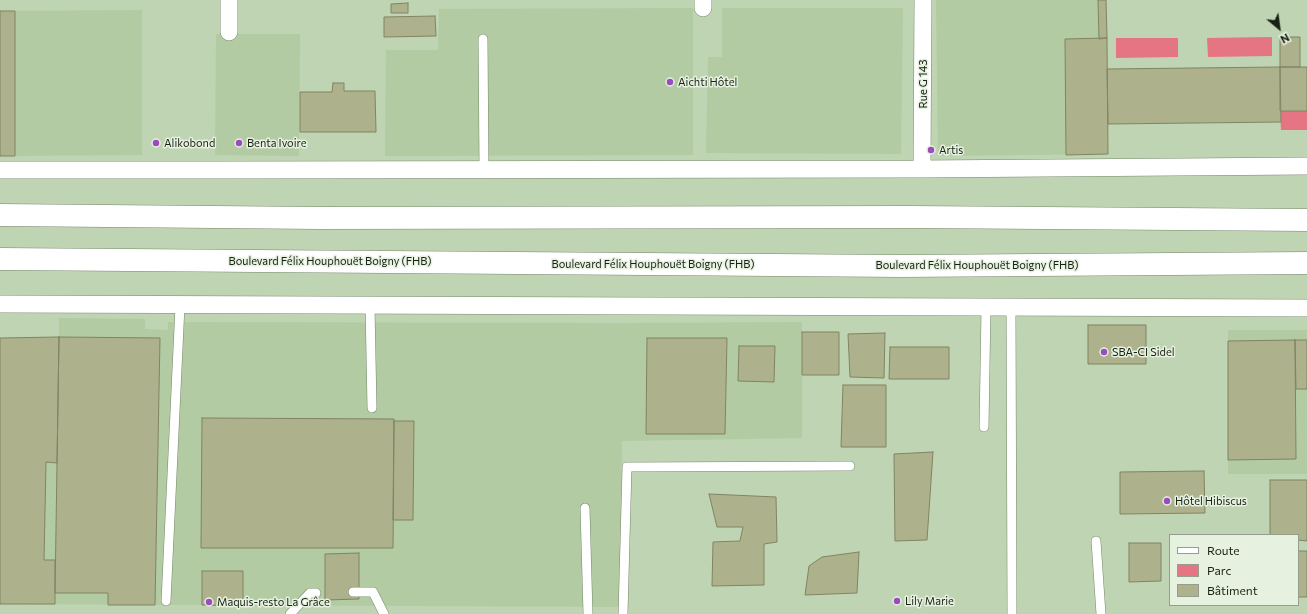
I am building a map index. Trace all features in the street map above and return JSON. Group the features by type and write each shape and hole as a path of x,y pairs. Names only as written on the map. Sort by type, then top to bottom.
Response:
{"highway":[{"path":"0,215 320,218 911,217 1307,220"},
{"name":"Boulevard Félix Houphouët Boigny (FHB)","path":"0,259 902,266 1307,263"}],"street":[{"path":"229,0 229,32"},
{"name":"Rue G 143","path":"922,169 923,0"},
{"path":"0,170 922,169 1307,166"},
{"path":"0,304 180,306 1307,308"}],"lane":[{"path":"483,39 484,170"},
{"path":"166,601 180,306"},
{"path":"370,306 372,408"},
{"path":"984,427 986,308"},
{"path":"1011,308 1012,614"},
{"path":"623,614 626,467 850,466"},
{"path":"586,508 588,614"},
{"path":"1096,541 1101,614"},
{"path":"353,592 373,592 384,614"},
{"path":"290,614 310,593 316,593"}],"shaded area":[{"path":"936,0 1106,0 1108,154 938,156"},
{"path":"693,8 693,155 385,156 386,50 438,50 439,9"},
{"path":"722,8 903,8 901,154 706,153 708,57 722,57"},
{"path":"142,10 142,155 0,156 0,11"},
{"path":"216,34 300,34 299,156 215,155"},
{"path":"59,318 145,319 145,329 168,330 168,322 802,322 802,438 622,441 620,607 0,604 0,338 59,337"},
{"path":"1228,330 1307,330 1307,474 1228,474"}],"green space":[{"path":"1272,37 1272,56 1208,57 1207,38"},
{"path":"1116,38 1178,38 1178,57 1116,58"},
{"path":"1280,111 1307,111 1307,130 1281,130"}],"building":[{"path":"1098,0 1106,0 1107,38 1099,39"},
{"path":"408,3 408,13 391,13 391,4"},
{"path":"0,11 15,11 15,156 0,156"},
{"path":"435,16 436,36 384,37 384,17"},
{"path":"1280,37 1300,37 1300,67 1280,67"},
{"path":"1107,38 1108,154 1066,155 1065,39"},
{"path":"1280,67 1307,67 1307,111 1280,111"},
{"path":"1280,67 1281,122 1108,124 1107,69"},
{"path":"333,83 344,83 344,91 375,91 376,132 300,132 300,92 332,92"},
{"path":"1088,325 1146,325 1146,364 1088,364"},
{"path":"802,332 839,332 839,375 802,375"},
{"path":"885,333 884,378 850,377 848,334"},
{"path":"59,337 57,463 46,462 44,560 55,560 55,604 0,604 0,338"},
{"path":"59,337 160,338 155,605 108,605 108,593 55,593"},
{"path":"647,338 727,338 725,434 646,434"},
{"path":"1295,340 1307,340 1307,389 1296,389"},
{"path":"1295,340 1296,459 1228,460 1228,341"},
{"path":"739,346 775,346 774,382 738,381"},
{"path":"890,347 949,347 949,379 889,379"},
{"path":"843,385 886,385 886,447 841,447"},
{"path":"202,418 394,419 393,548 201,548"},
{"path":"394,421 414,421 413,520 393,520"},
{"path":"933,452 927,540 895,541 894,454"},
{"path":"1204,471 1205,513 1120,514 1120,472"},
{"path":"1270,480 1307,480 1307,541 1299,540 1299,534 1270,534"},
{"path":"709,494 776,497 777,542 764,544 764,585 712,586 713,542 740,541 743,527 717,527"},
{"path":"1129,543 1161,543 1161,581 1129,582"},
{"path":"1299,551 1307,551 1307,597 1299,597"},
{"path":"859,552 857,593 805,595 809,566 822,557"},
{"path":"359,553 359,599 325,600 325,554"},
{"path":"202,571 243,571 243,606 202,605"}],"place":[{"name":"Aichti Hôtel","path":"670,82"},
{"name":"Alikobond","path":"156,143"},
{"name":"Benta Ivoire","path":"239,143"},
{"name":"Artis","path":"931,150"},
{"name":"SBA-CI Sidel","path":"1104,352"},
{"name":"Hôtel Hibiscus","path":"1167,501"},
{"name":"Lily Marie","path":"897,601"},
{"name":"Maquis-resto La Grâce","path":"209,602"}]}
